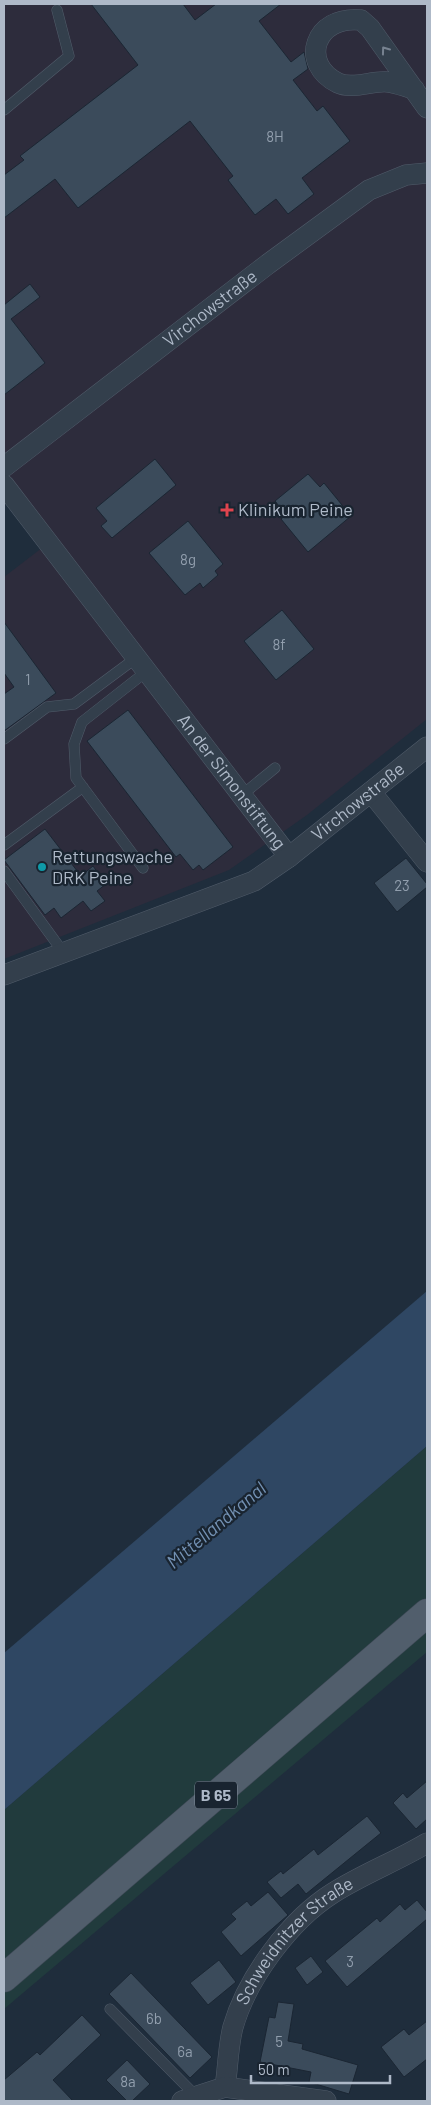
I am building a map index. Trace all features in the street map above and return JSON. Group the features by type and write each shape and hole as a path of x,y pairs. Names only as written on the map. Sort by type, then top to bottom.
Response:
{"main road":[{"name":"B 65","path":"4,1978 427,1613"}],"street":[{"path":"414,89 387,82 340,84 329,77 320,65 315,52 318,36 332,24 348,19 361,20 414,89 427,108"},
{"name":"Virchowstraße","path":"4,467 268,264 369,190 406,175 427,173"},
{"name":"An der Simonstiftung","path":"4,485 289,857 254,881 4,975"},
{"name":"Virchowstraße","path":"289,857 427,748"},
{"path":"371,792 427,862"},
{"name":"Schweidnitzer Straße","path":"225,2087 233,2027 252,1984 275,1946 301,1919 332,1894 427,1843"},
{"path":"189,2099 225,2087 326,2101"}],"lane":[{"path":"4,110 69,56 57,10"},
{"path":"4,739 47,706 74,704 142,665"},
{"path":"142,665 82,722 74,744 76,778 143,868"},
{"path":"242,795 275,768"},
{"path":"4,845 83,787"},
{"path":"4,871 63,952"},
{"path":"110,2009 189,2099"}],"shaded area":[{"name":"Klinikum Peine","path":"4,4 427,4 427,719 307,815 229,870 4,959 4,577 51,541 4,479"}],"green space":[{"path":"427,1446 427,1652 4,2009 4,1810"}],"water":[{"name":"Mittellandkanal","path":"427,1291 427,1446 4,1810 4,1653"}],"building":[{"path":"91,4 183,4 195,20 216,4 281,4 259,21 291,62 304,52 308,69 293,80 317,111 323,106 350,141 302,178 314,194 288,214 276,199 255,215 228,180 233,176 190,121 78,208 55,179 4,218 4,175 24,160 20,156 138,65"},
{"path":"30,284 40,297 11,319 45,363 4,395 4,305"},
{"path":"155,459 176,485 112,538 101,526 107,521 96,508"},
{"path":"308,474 320,487 324,483 351,516 308,552 281,519 286,515 275,501"},
{"path":"188,521 223,564 215,571 218,575 203,588 200,583 185,595 149,553"},
{"path":"282,610 314,649 276,680 244,641"},
{"path":"4,622 56,693 4,731 4,694 14,687 4,673"},
{"path":"128,710 233,847 203,870 199,865 193,870 180,854 176,857 87,741"},
{"name":"Rettungswache DRK Peine","path":"45,829 81,876 93,866 106,884 97,891 105,901 91,911 83,901 61,918 54,908 45,915 4,860"},
{"path":"406,858 427,884 427,887 397,912 374,883"},
{"path":"427,1781 427,1819 416,1829 393,1803 403,1793 407,1798"},
{"path":"367,1816 381,1833 306,1894 298,1884 281,1898 267,1882 281,1871 283,1874 314,1849 318,1855"},
{"path":"268,1892 288,1915 241,1956 221,1932 236,1919 231,1914 247,1901 251,1906"},
{"path":"417,1900 427,1912 427,1919 347,1987 325,1961 377,1918 380,1922 400,1904 405,1910"},
{"path":"311,1956 323,1972 307,1985 295,1968"},
{"path":"219,1960 236,1982 208,2005 190,1983"},
{"path":"131,1973 212,2057 190,2078 109,1994"},
{"path":"278,2002 294,2004 288,2041 303,2044 302,2049 358,2065 349,2094 309,2082 311,2072 260,2062 269,2017 275,2018"},
{"path":"82,2015 101,2035 53,2080 73,2101 4,2101 4,2080 37,2052 40,2055"},
{"path":"427,2021 427,2059 404,2077 381,2047 404,2029 409,2035"},
{"path":"127,2060 150,2084 132,2101 127,2101 106,2080"}],"place":[{"name":"Klinikum Peine","path":"227,510"},
{"name":"Rettungswache DRK Peine","path":"42,867"}]}
